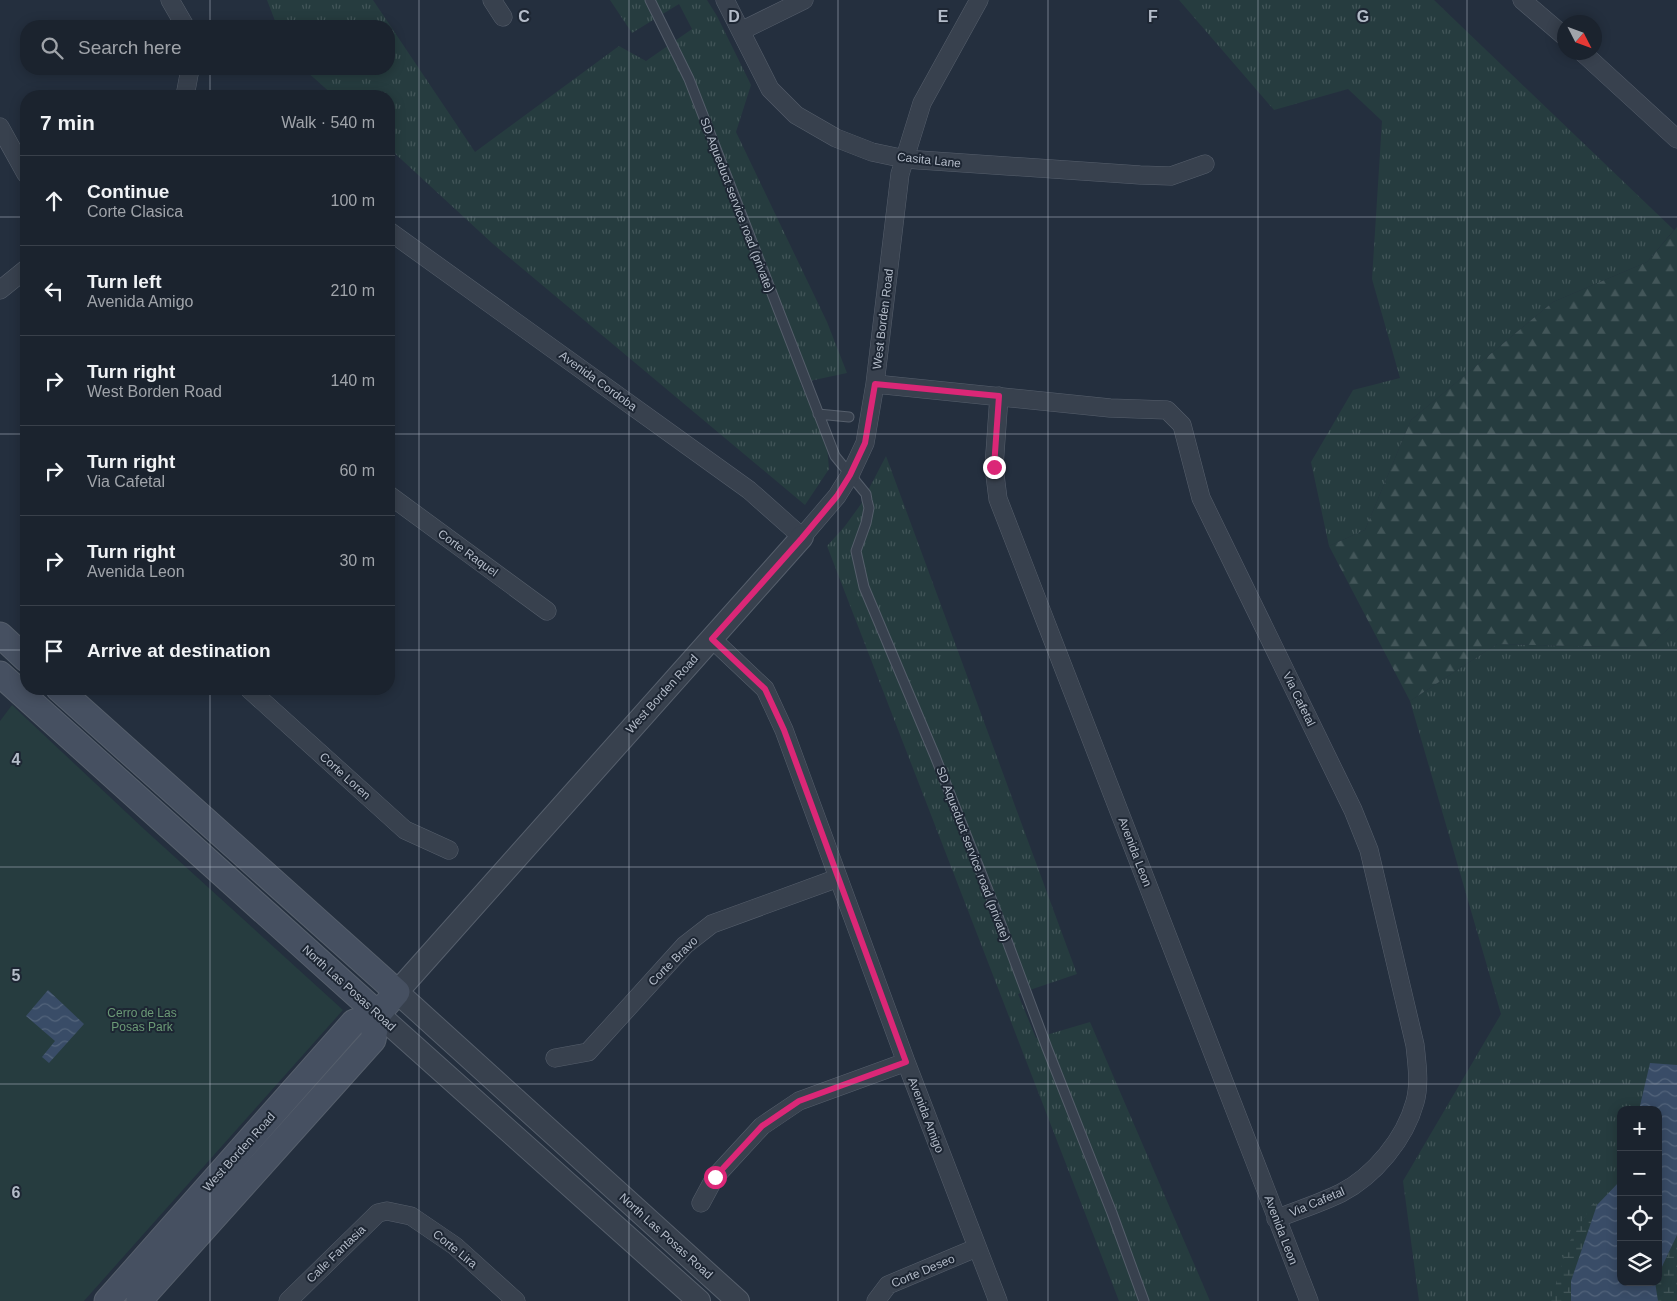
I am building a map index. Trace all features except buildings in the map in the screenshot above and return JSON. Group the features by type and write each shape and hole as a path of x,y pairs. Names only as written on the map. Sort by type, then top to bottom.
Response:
{"main road":[{"path":"0,635 20,653"},
{"name":"North Las Posas Road","path":"0,674 20,692"},
{"name":"North Las Posas Road","path":"23,695 378,1014"},
{"name":"North Las Posas Road","path":"66,695 397,992"},
{"name":"West Borden Road","path":"139,1301 372,1040 378,1014 397,992"},
{"name":"West Borden Road","path":"106,1301 354,1022 378,1014"}],"street":[{"path":"170,0 182,20"},
{"path":"492,0 503,17"},
{"name":"Casita Lane","path":"725,0 770,89 796,115 836,138 872,152 905,159 1078,172 1171,176 1205,164"},
{"path":"741,31 804,0"},
{"name":"West Borden Road","path":"397,992 802,538 837,496 850,475 865,443 875,384 900,174 922,103 979,0"},
{"path":"1522,0 1557,30"},
{"path":"1591,60 1677,139"},
{"path":"186,90 189,75"},
{"path":"0,127 20,163"},
{"name":"Avenida Cordoba","path":"395,235 749,490 802,538"},
{"path":"0,290 20,274"},
{"name":"Via Cafetal","path":"875,384 1110,408 1167,410 1182,425 1201,498 1353,810 1369,850 1415,1045 1418,1073 1415,1102 1398,1141 1365,1178 1341,1193 1276,1219"},
{"name":"Avenida Leon","path":"999,396 994,467 998,499 1309,1301"},
{"name":"Corte Raquel","path":"395,499 547,611"},
{"name":"Avenida Amigo","path":"712,639 765,689 784,730 906,1062 998,1301"},
{"name":"Corte Loren","path":"256,695 405,830 450,850"},
{"name":"Corte Bravo","path":"555,1058 588,1052 685,945 712,924 838,878"},
{"name":"North Las Posas Road","path":"397,992 738,1301"},
{"name":"North Las Posas Road","path":"378,1014 699,1301"},
{"path":"701,1203 715,1177 762,1126 799,1101 906,1062"},
{"name":"Calle Fantasia","path":"288,1301 378,1213 387,1211"},
{"name":"Corte Lira","path":"387,1211 411,1216 455,1246 516,1301"},
{"name":"Corte Deseo","path":"876,1301 888,1285 976,1248"}],"lane":[{"name":"SD Aqueduct service road (private)","path":"650,0 688,80 834,456 866,494 868,508 866,523 856,551 864,587 935,756 982,875 1144,1301"},
{"path":"818,414 849,417"}],"green space":[{"path":"267,0 373,0 386,20 275,20"},
{"path":"610,0 707,0 717,16 751,85 736,132 827,322 847,373 800,383 826,433 829,469 805,505 493,244 395,154 395,90 327,90 311,75 395,75 395,33 475,152 619,46 646,61 692,29 679,4 632,33"},
{"path":"1179,0 1434,0 1674,230 1647,262 1553,302 1411,420 1365,530 1329,546 1311,462 1353,390 1400,378 1372,279 1382,121 1348,89 1274,110"},
{"path":"1677,227 1677,621 1647,648 1497,644 1410,701 1329,546 1365,530 1411,420 1553,302 1647,262"},
{"path":"886,456 1077,974 1018,994 1036,1038 1090,1022 1210,1301 1119,1301 827,546 861,504"},
{"path":"1677,621 1677,1301 1419,1301 1403,1181 1501,1014 1410,701 1497,644 1647,648"},
{"name":"Cerro de Las Posas Park","path":"12,705 144,829 343,1010 84,1301 0,1301 0,721"},
{"path":"1593,1203 1597,1205 1571,1281 1571,1301 1551,1301 1567,1246"},
{"path":"1677,1235 1677,1301 1658,1301 1654,1286 1662,1286 1662,1267"}],"water":[{"path":"48,990 84,1024 49,1063 42,1057 55,1041 26,1016"},
{"path":"1650,1063 1677,1065 1677,1235 1662,1267 1662,1106 1640,1106"},
{"path":"1617,1184 1617,1286 1656,1286 1658,1301 1571,1301 1571,1281 1597,1205"}],"route":[{"path":"715,1177 762,1126 799,1101 906,1062 784,730 765,689 712,639 837,496 850,475 865,443 875,384 999,396 994,467"}]}
